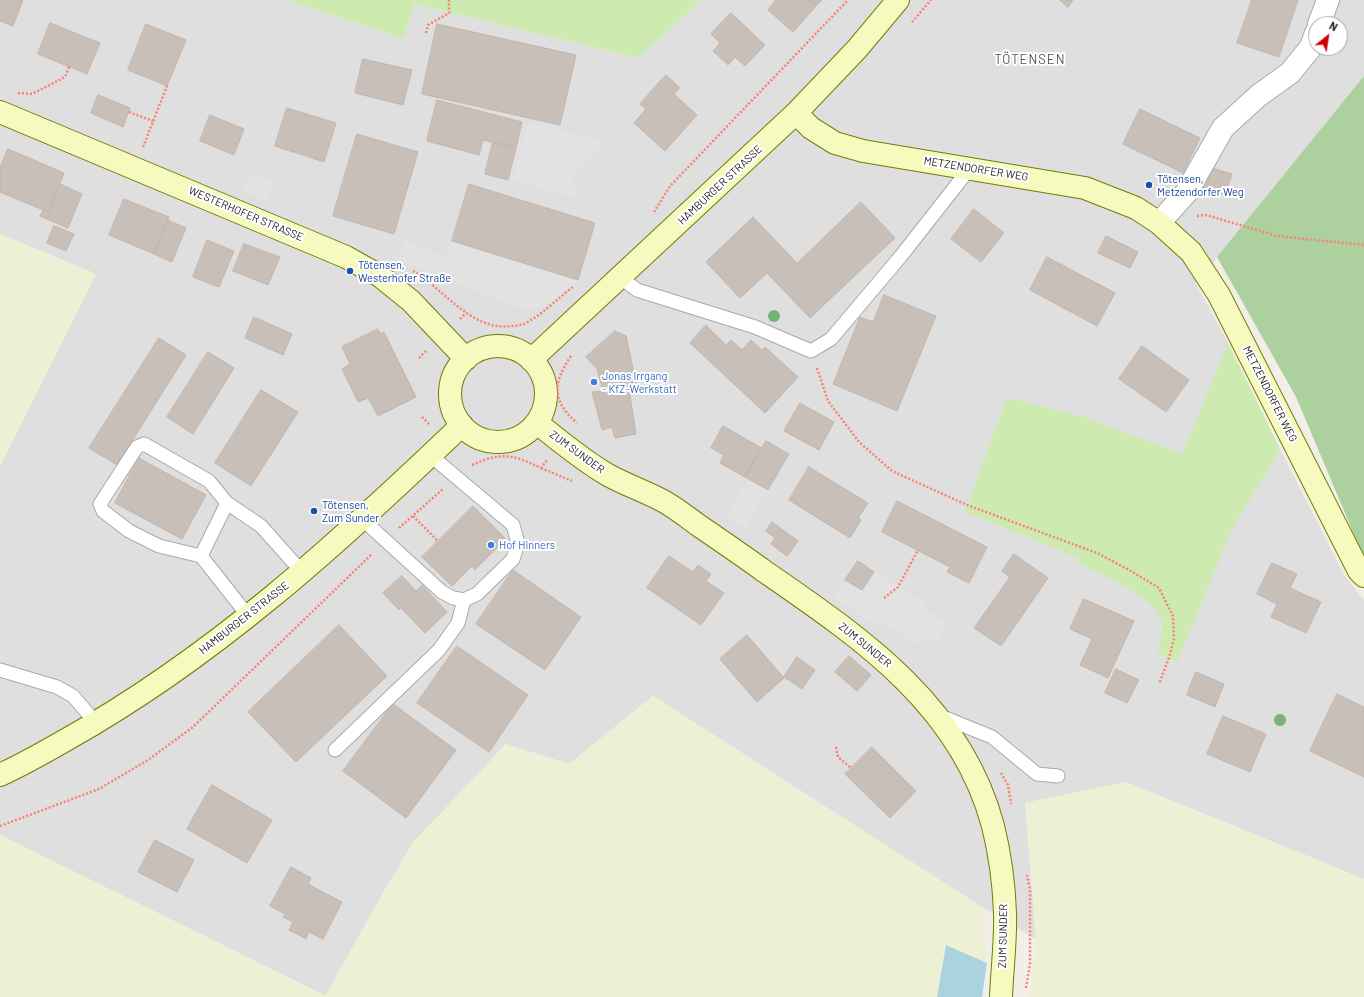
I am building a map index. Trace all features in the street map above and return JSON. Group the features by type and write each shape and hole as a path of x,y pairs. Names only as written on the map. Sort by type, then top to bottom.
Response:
{"main road":[{"name":"HAMBURGER STRASSE","path":"531,360 796,114 857,49 898,0"},
{"name":"WESTERHOFER STRASSE","path":"0,112 346,257 380,276 411,301 466,359"},
{"name":"METZENDORFER WEG","path":"796,114 811,128 834,142 863,151 1085,188 1136,208 1159,223 1191,252 1219,295 1359,571 1364,576"},
{"path":"493,347 504,347 514,349 531,360 544,379 546,390 546,402 543,413 537,423 527,433 514,440 500,442 486,441 472,435 462,425 454,413 450,399 451,384 457,371 466,359 474,353 493,347"},
{"name":"ZUM SUNDER","path":"537,423 593,466 610,476 666,503 834,620 886,661 936,714 956,742 969,767 985,800 993,827 1004,891 1005,914 1001,997"},
{"name":"HAMBURGER STRASSE","path":"0,775 96,723 165,679 249,617 362,518 462,425"}],"street":[{"path":"1322,16 1328,0"},
{"path":"1159,223 1186,193 1223,128 1258,96 1290,73 1308,51"}],"lane":[{"path":"620,277 637,290 755,327 811,351 831,339 901,256 970,168"},
{"path":"249,617 201,556 159,546 130,531 103,511 100,504 137,447 144,444 209,481 227,503 261,526 302,572"},
{"path":"362,518 442,592 453,598 464,600 477,594 513,558 518,543 513,525 430,455"},
{"path":"201,556 227,503"},
{"path":"335,750 439,650 458,623 464,600"},
{"path":"0,670 57,687 73,696 96,723"},
{"path":"936,714 992,737 1037,774 1058,776"}],"path":[{"path":"426,33 428,25 449,13 449,0"},
{"path":"652,216 670,186 848,0"},
{"path":"13,93 32,94 65,77 69,67"},
{"path":"134,168 167,86"},
{"path":"129,112 153,121"},
{"path":"1159,223 1206,215 1277,236 1364,245"},
{"path":"466,313 486,324 504,327 522,325 534,318 575,285"},
{"path":"575,421 562,408 557,389 561,371 576,351"},
{"path":"811,351 828,401 859,442 892,471 968,505 1097,553 1159,588 1173,616 1174,639 1169,658 1159,684"},
{"path":"0,826 99,789 148,760 193,727 386,541 456,476 472,465 490,458 505,456 523,459 541,468 561,441"},
{"path":"413,516 438,541"},
{"path":"884,598 898,587 918,550"},
{"path":"836,747 838,757 850,768"}],"shaded area":[{"path":"0,0 286,0 404,39 414,4 637,58 702,0 1364,0 1364,76 1196,284 1228,343 1344,575 1364,600 1364,879 1126,782 1025,803 1036,939 982,907 653,696 569,764 505,744 384,891 326,996 0,835 0,466 96,274 0,234"},
{"path":"528,121 603,142 573,178 579,194 576,198 512,180"},
{"path":"250,173 273,182 266,201 243,191"},
{"path":"405,241 444,256 452,241 578,280 554,301 539,307 519,308 399,260"},
{"path":"749,479 768,490 745,528 725,516"},
{"path":"874,572 927,604 925,609 949,624 937,642 927,636 921,646 880,620 876,625 834,598 845,580 863,590"}],"green space":[{"path":"286,0 702,0 638,58 414,4 404,39"},
{"path":"1364,76 1364,558 1296,397 1217,257"},
{"path":"0,234 96,274 0,466"},
{"path":"1228,343 1280,449 1230,533 1178,661 1157,653 1162,634 1160,616 1155,608 1135,593 1077,562 1079,558 965,512 1007,398 1081,416 1182,454"},
{"path":"653,696 982,907 987,963 946,945 937,997 0,997 0,835 325,996 414,841 506,744 569,764"},
{"path":"1126,782 1364,879 1364,997 1029,997 1036,939 1025,803"}],"water":[{"path":"946,945 987,963 982,997 937,997"}],"building":[{"path":"0,0 23,0 13,26 0,21"},
{"path":"776,0 809,0 816,6 793,32 768,10"},
{"path":"809,0 822,0 816,6"},
{"path":"1060,0 1073,0 1068,7"},
{"path":"1252,0 1298,0 1279,57 1237,43"},
{"path":"731,13 765,45 745,66 735,57 728,65 713,51 720,43 711,34"},
{"path":"50,23 100,43 87,74 38,54"},
{"path":"146,24 186,40 167,86 128,70"},
{"path":"437,24 576,55 560,125 422,94"},
{"path":"363,59 412,70 403,105 355,93"},
{"path":"666,75 680,88 674,94 697,115 665,151 634,123 646,109 640,104"},
{"path":"98,95 130,108 123,127 91,113"},
{"path":"437,100 522,122 516,148 483,140 479,155 427,141"},
{"path":"287,108 336,123 324,162 275,146"},
{"path":"1140,109 1200,138 1183,173 1123,144"},
{"path":"210,115 244,129 234,155 200,141"},
{"path":"357,134 418,152 394,234 333,216"},
{"path":"493,142 516,148 508,180 485,174"},
{"path":"8,149 64,173 48,212 0,192 0,168"},
{"path":"1209,167 1232,174 1225,195 1202,188"},
{"path":"60,184 82,194 68,228 40,216 43,210 48,212"},
{"path":"469,184 595,223 578,280 452,241"},
{"path":"124,199 169,217 154,254 109,235"},
{"path":"861,202 895,238 810,318 767,273 740,298 706,262 753,217 797,263"},
{"path":"974,209 1004,233 981,262 951,239"},
{"path":"168,220 186,228 172,262 154,254"},
{"path":"54,226 74,234 66,251 47,243"},
{"path":"1106,236 1138,252 1130,268 1098,253"},
{"path":"207,240 234,251 219,287 193,277"},
{"path":"244,244 280,257 268,285 233,271"},
{"path":"1047,257 1115,293 1097,326 1030,290"},
{"path":"884,295 936,316 897,411 833,384 860,317 873,322"},
{"path":"254,317 292,334 283,355 245,338"},
{"path":"706,325 726,345 731,340 742,350 751,340 762,350 765,347 798,377 765,413 690,343"},
{"path":"378,329 380,334 384,332 416,397 378,416 368,398 358,402 342,369 350,364 342,347"},
{"path":"615,331 626,336 637,386 629,389 636,434 615,438 612,427 602,430 592,392 603,391 597,369 586,357"},
{"path":"159,338 186,355 117,465 89,448"},
{"path":"1142,346 1189,380 1166,412 1119,379"},
{"path":"208,352 234,368 193,434 167,417"},
{"path":"261,390 298,412 251,486 215,463"},
{"path":"800,403 834,422 819,450 784,431"},
{"path":"723,426 762,448 745,477 720,463 724,455 711,448"},
{"path":"766,441 789,454 768,490 745,477"},
{"path":"139,458 206,495 182,539 115,503"},
{"path":"809,467 868,503 858,518 861,520 850,538 789,500"},
{"path":"897,501 987,547 969,583 947,572 950,567 882,532"},
{"path":"473,506 506,539 475,570 472,566 452,586 422,557"},
{"path":"772,522 798,541 787,556 771,544 775,538 766,531"},
{"path":"1014,554 1048,578 1001,646 974,628 1010,577 1002,571"},
{"path":"669,556 693,572 698,565 711,574 706,581 724,593 701,625 647,588"},
{"path":"858,561 874,572 862,590 845,580"},
{"path":"1272,563 1297,574 1290,588 1321,602 1306,633 1271,617 1277,604 1257,594"},
{"path":"513,570 581,617 545,670 476,624"},
{"path":"402,576 416,591 422,585 447,612 425,633 401,608 399,610 383,593"},
{"path":"1084,599 1134,621 1108,678 1080,665 1092,639 1070,629"},
{"path":"339,625 387,676 296,762 248,712"},
{"path":"747,635 784,678 757,702 720,659"},
{"path":"457,646 528,695 489,752 417,703"},
{"path":"849,656 871,675 857,691 835,672"},
{"path":"797,657 815,670 802,689 784,677"},
{"path":"1116,669 1139,680 1127,703 1105,693"},
{"path":"1196,672 1224,684 1215,707 1187,695"},
{"path":"1337,694 1364,707 1364,777 1310,751"},
{"path":"393,704 456,750 406,818 343,771"},
{"path":"1223,716 1266,734 1250,772 1207,754"},
{"path":"872,747 916,791 890,818 845,774"},
{"path":"212,785 272,820 247,863 187,829"},
{"path":"155,840 194,860 177,892 138,872"},
{"path":"291,867 311,878 308,884 342,902 323,939 309,932 306,939 289,930 293,922 283,917 285,914 270,906"}],"place":[{"name":"Tötensen, Metzendorfer Weg","path":"1149,185"},
{"name":"Tötensen, Westerhofer Straße","path":"350,271"},
{"name":"Jonas Irrgang - KfZ-Werkstatt","path":"594,382"},
{"name":"Tötensen, Zum Sunder","path":"314,511"},
{"name":"Hof Hinners","path":"491,545"}],"district":[{"name":"TÖTENSEN","path":"1030,60"}]}
